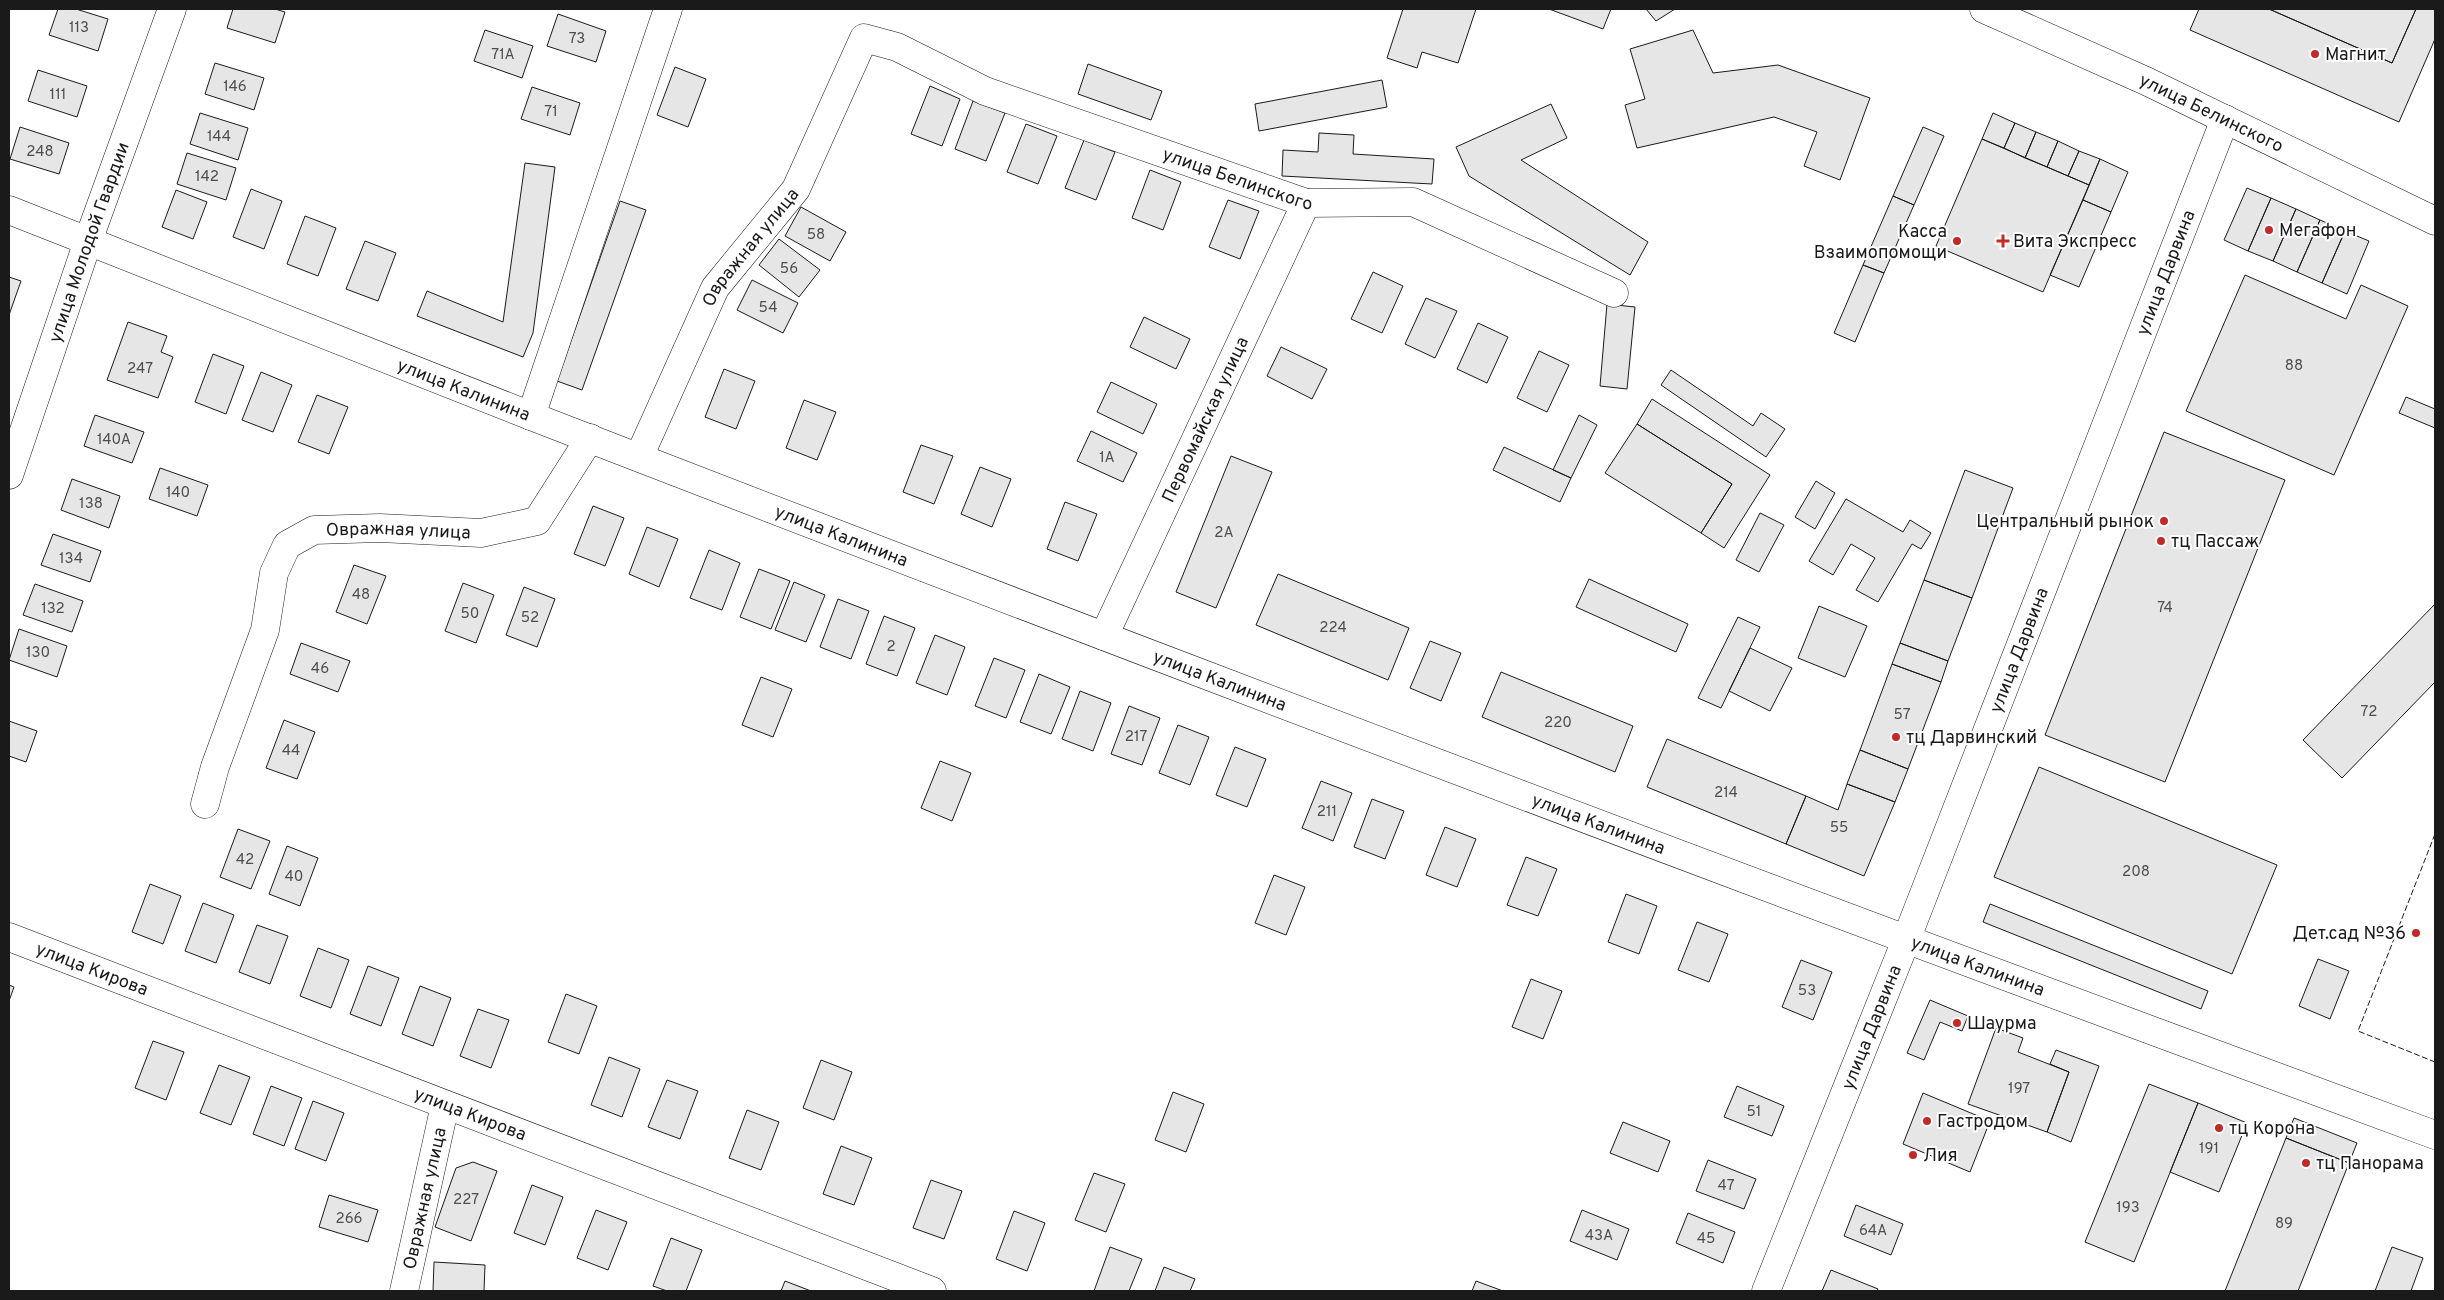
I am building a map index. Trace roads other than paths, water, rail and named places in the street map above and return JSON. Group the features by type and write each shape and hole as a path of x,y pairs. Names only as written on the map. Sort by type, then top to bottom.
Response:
{"street":[{"name":"улица Молодой Гвардии","path":"9,476 88,241 172,9"},
{"path":"531,416 668,9"},
{"name":"улица Белинского","path":"1984,9 2146,81 2435,221"},
{"name":"улица Белинского","path":"864,38 897,46 985,91 1306,203 1413,202 1614,294"},
{"name":"Овражная улица","path":"639,457 715,288 796,189 864,38"},
{"name":"улица Дарвина","path":"1766,1291 1906,940 2225,120"},
{"name":"Первомайская улица","path":"1104,636 1306,203"},
{"name":"улица Калинина","path":"9,210 531,416 1104,636 1906,940 2435,1135"},
{"name":"Овражная улица","path":"205,804 216,767 265,630 274,573 287,545 314,530 380,528 481,532 537,521 590,438"},
{"name":"улица Кирова","path":"9,938 932,1291"},
{"name":"Овражная улица","path":"404,1291 445,1105"}],"place":[{"name":"Магнит","path":"2315,54"},
{"name":"Мегафон","path":"2269,230"},
{"name":"Касса Взаимопомощи","path":"1957,241"},
{"name":"Вита Экспресс","path":"2003,241"},
{"name":"Центральный рынок","path":"2164,521"},
{"name":"тц Пассаж","path":"2161,541"},
{"name":"тц Дарвинский","path":"1896,737"},
{"name":"Дет.сад №36","path":"2416,933"},
{"name":"Шаурма","path":"1957,1023"},
{"name":"Гастродом","path":"1927,1121"},
{"name":"тц Корона","path":"2219,1128"},
{"name":"Лия","path":"1913,1155"},
{"name":"тц Панорама","path":"2306,1163"}]}
